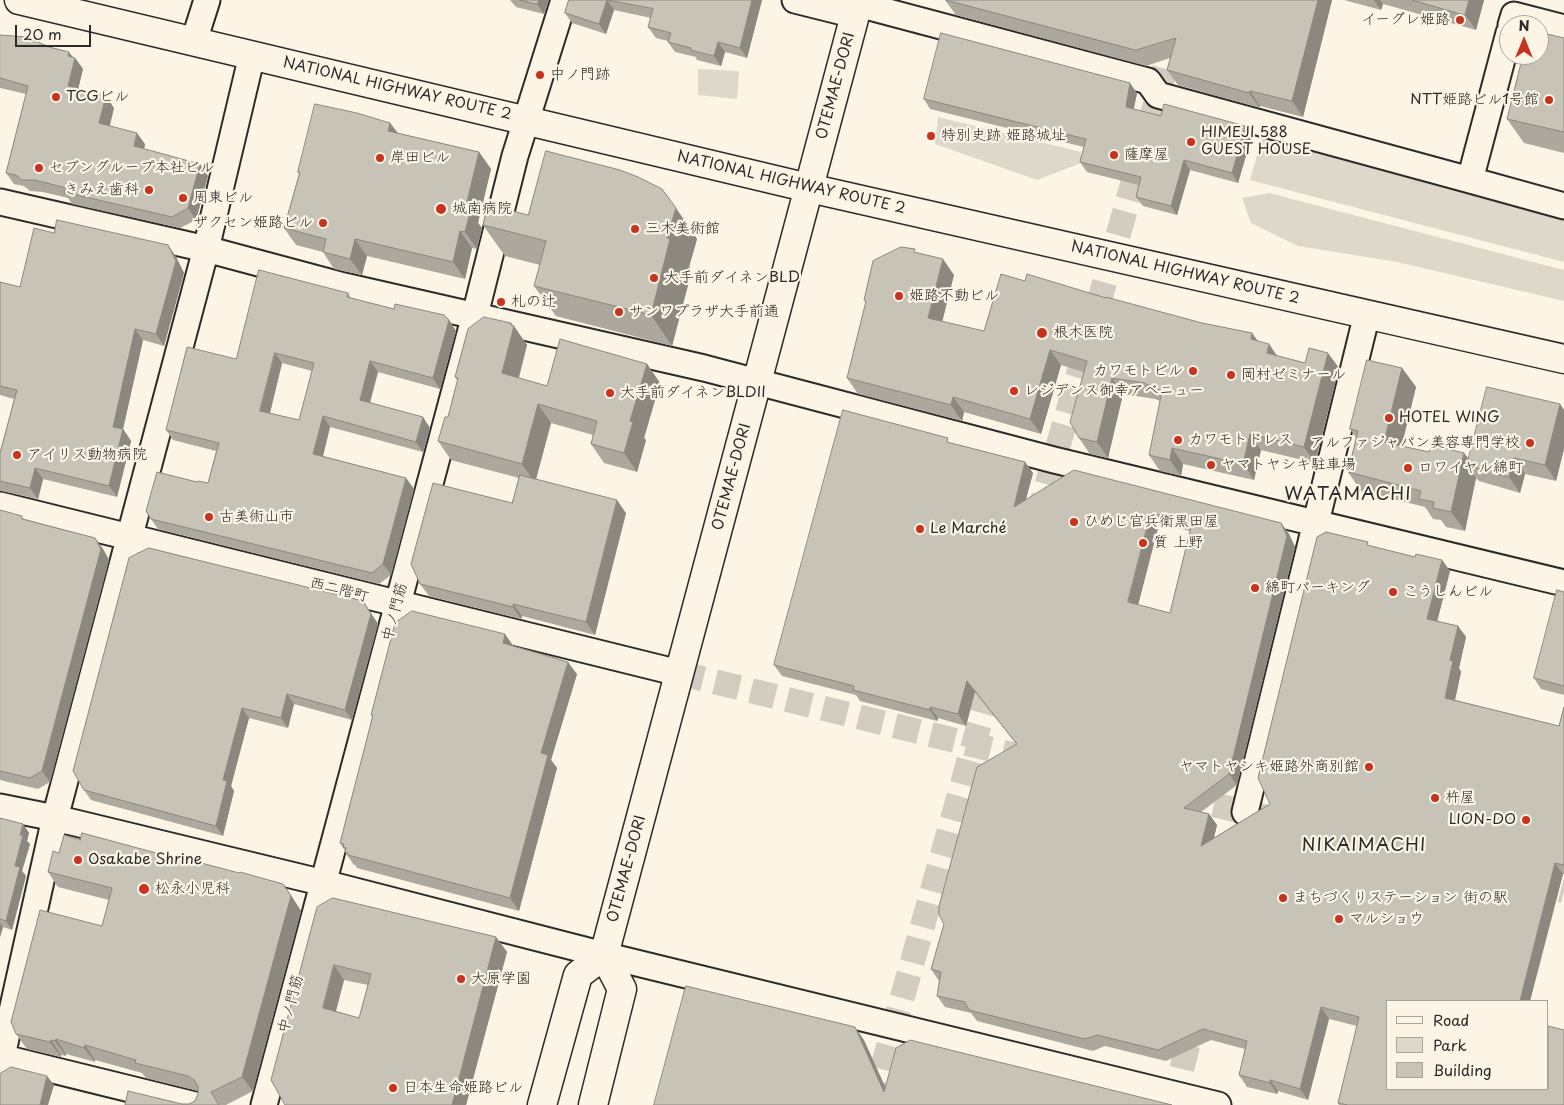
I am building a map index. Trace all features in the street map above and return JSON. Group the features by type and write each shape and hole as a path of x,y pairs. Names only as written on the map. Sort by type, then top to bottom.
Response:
{"main road":[{"name":"NATIONAL HIGHWAY ROUTE 2","path":"19,0 808,188 1564,359"},
{"name":"OTEMAE-DORI","path":"604,955 857,6"},
{"path":"542,1105 578,975 604,955 622,988 593,1105"}],"street":[{"path":"194,41 207,0"},
{"name":"中ノ門筋","path":"264,1105 526,120 564,0"},
{"path":"795,0 857,6 1148,81 1158,95 1564,206"},
{"path":"1549,24 1564,28"},
{"path":"195,1105 1,1060 55,818 206,249 252,55"},
{"path":"1470,180 1501,65"},
{"path":"0,202 206,249 344,286 757,382 1054,460 1564,583"},
{"path":"1245,812 1368,314"},
{"name":"西二階町","path":"0,505 679,673"},
{"path":"0,807 55,818 324,883 604,955 1218,1105"}],"green space":[{"path":"698,69 739,71 737,99 698,95"},
{"path":"938,117 1081,152 1081,163 1037,180 935,144"},
{"path":"1264,131 1564,219 1564,262 1250,180"},
{"path":"1269,193 1564,270 1564,301 1397,262 1298,246 1251,223 1242,198"}],"building":[{"path":"520,0 539,0 537,4"},
{"path":"569,0 607,0 599,24 565,13"},
{"path":"608,0 752,0 740,48 718,42 714,56 668,42 671,33 648,27 653,9"},
{"path":"946,0 1318,0 1292,101 1250,91 1249,93 1167,70 1176,38 1136,50"},
{"path":"1412,0 1469,0 1465,15"},
{"path":"941,33 1130,83 1126,107 1161,116 1164,104 1245,126 1232,173 1184,160 1171,206 1136,197 1141,177 1080,162 1086,139 924,99"},
{"path":"1549,34 1564,38 1564,132 1507,119 1520,65 1549,65"},
{"path":"0,35 27,37 49,47 69,52 68,56 75,58 68,86 106,96 99,123 137,133 134,146 200,164 188,208 172,217 64,192 66,188 35,180 22,180 16,175 6,173 28,86 0,78"},
{"path":"315,104 357,113 390,123 388,131 479,152 465,210 470,212 465,232 460,231 453,262 355,239 350,259 323,252 326,239 284,228 300,172 298,172"},
{"path":"546,151 620,170 638,177 662,189 676,208 667,238 670,239 651,315 534,286 546,241 483,225 488,205 528,215"},
{"path":"57,220 168,245 176,261 156,334 135,329 113,427 123,429 109,486 35,468 30,488 0,481 0,453 17,390 0,386 0,282 20,287 34,228 54,233"},
{"path":"901,247 915,249 914,252 943,259 928,318 984,331 1001,274 1025,281 1027,274 1106,298 1202,323 1252,333 1251,339 1269,344 1267,353 1305,363 1309,348 1328,353 1304,447 1250,434 1243,464 1172,448 1170,460 1149,455 1162,391 1144,383 1112,378 1097,442 1079,438 1070,422 1087,361 1050,350 1030,419 953,397 951,405 847,378 866,301 864,300 873,261"},
{"path":"259,270 348,293 347,297 394,309 395,304 444,315 449,320 433,378 370,361 360,400 423,417 416,442 323,416 313,454 406,478 383,564 372,573 151,519 146,511 157,472 208,483 219,443 166,430 187,347 236,359","holes":["275,353 314,363 299,420 260,411"]},
{"path":"484,317 511,323 514,326 502,373 547,386 560,339 647,364 630,421 633,422 624,453 591,444 597,421 538,404 522,464 438,441 445,417 448,417 458,378 455,377 468,329"},
{"path":"1367,360 1402,368 1384,442 1429,452 1431,445 1464,453 1451,512 1433,508 1434,502 1419,499 1421,491 1348,472 1358,431 1350,429"},
{"path":"1487,387 1560,404 1545,465 1514,458 1509,477 1467,465"},
{"path":"843,410 948,438 947,442 1025,462 1014,507 1074,470 1281,523 1287,536 1229,774 1184,808 1209,814 1201,846 1270,804 1258,778 1317,537 1326,532 1368,542 1367,545 1415,557 1416,554 1442,560 1427,619 1458,626 1450,660 1453,661 1445,698 1559,726 1564,707 1564,865 1555,863 1520,1000 1386,1000 1386,1090 1549,1090 1549,1026 1564,1030 1564,1105 1348,1105 1338,1103 1359,1017 1321,1007 1300,1089 1270,1080 1270,1083 1239,1075 1247,1041 1203,1029 1158,1050 1097,1035 1085,1039 969,1010 965,1002 937,996 941,972 931,969 944,924 939,915 939,906 977,767 1017,744 967,681 958,714 930,707 930,710 853,690 854,686 774,665","holes":["1151,513 1192,523 1170,613 1128,602"]},
{"path":"520,475 617,500 586,622 513,604 513,607 420,584 411,564 433,483 512,503"},
{"path":"0,510 22,516 22,519 95,538 101,549 42,771 30,778 0,771"},
{"path":"149,548 363,601 371,614 345,710 287,694 281,718 242,708 223,780 227,781 216,826 84,790 73,771 129,558"},
{"path":"1557,590 1564,592 1564,686 1534,678"},
{"path":"412,611 505,634 503,643 568,662 541,753 548,755 510,898 348,855 345,852 346,848 343,847 344,844 340,843 395,623"},
{"path":"0,818 23,824 20,835 23,835 15,866 20,867 6,921 0,919"},
{"path":"82,833 283,884 291,896 242,1077 211,1092 219,1105 125,1105 128,1091 189,1104 195,1101 198,1094 198,1086 188,1076 135,1063 136,1060 85,1045 84,1048 56,1039 50,1042 16,1034 11,1022 40,910 102,926 112,888 48,872 53,851 59,853 64,835 80,840"},
{"path":"333,898 496,937 452,1105 285,1105 271,1080 317,907","holes":["334,965 371,974 359,1018 323,1008"]},
{"path":"686,986 855,1027 884,1092 896,1048 910,1040 1172,1105 654,1105"},
{"path":"11,1067 47,1076 40,1105 0,1105 0,1074"}],"tunnel":[{"path":"1037,520 1158,95 1183,0"},
{"path":"872,1105 994,672"},
{"path":"679,673 1035,760"},
{"path":"1178,796 1265,817"},
{"path":"1525,881 1564,891"},
{"path":"1173,1105 1194,1019"}],"place":[{"name":"イーグレ姫路","path":"1460,20"},
{"name":"中ノ門跡","path":"540,75"},
{"name":"TCGビル","path":"56,97"},
{"name":"NTT姫路ビル1号館","path":"1549,100"},
{"name":"特別史跡 姫路城址","path":"931,136"},
{"name":"HIMEJI 588 GUEST HOUSE","path":"1191,142"},
{"name":"薩摩屋","path":"1114,155"},
{"name":"岸田ビル","path":"380,158"},
{"name":"セブングループ本社ビル","path":"39,168"},
{"name":"きみえ歯科","path":"149,190"},
{"name":"周東ビル","path":"183,198"},
{"name":"城南病院","path":"441,209"},
{"name":"ザクセン姫路ビル","path":"323,223"},
{"name":"三木美術館","path":"635,229"},
{"name":"大手前ダイネンBLD","path":"654,278"},
{"name":"姫路不動ビル","path":"899,296"},
{"name":"札の辻","path":"501,302"},
{"name":"サンワプラザ大手前通","path":"619,312"},
{"name":"根木医院","path":"1042,333"},
{"name":"カワモトビル","path":"1193,371"},
{"name":"岡村ゼミナール","path":"1231,375"},
{"name":"レジデンス御幸アベニュー","path":"1014,391"},
{"name":"大手前ダイネンBLDII","path":"610,393"},
{"name":"HOTEL WING","path":"1389,418"},
{"name":"カワモトドレス","path":"1178,440"},
{"name":"アルファジャパン美容専門学校","path":"1530,443"},
{"name":"アイリス動物病院","path":"17,455"},
{"name":"ヤマトヤシキ駐車場","path":"1211,465"},
{"name":"ロワイヤル綿町","path":"1408,468"},
{"name":"古美術山市","path":"209,517"},
{"name":"ひめじ官兵衛黒田屋","path":"1074,522"},
{"name":"Le Marché","path":"920,529"},
{"name":"質 上野","path":"1143,543"},
{"name":"綿町パーキング","path":"1255,588"},
{"name":"こうしんビル","path":"1393,592"},
{"name":"ヤマトヤシキ姫路外商別館","path":"1369,767"},
{"name":"杵屋","path":"1435,798"},
{"name":"LION-DO","path":"1526,820"},
{"name":"Osakabe Shrine","path":"78,860"},
{"name":"松永小児科","path":"144,889"},
{"name":"まちづくりステーション 街の駅","path":"1283,898"},
{"name":"マルショウ","path":"1339,919"},
{"name":"大原学園","path":"461,979"},
{"name":"日本生命姫路ビル","path":"393,1088"}],"district":[{"name":"WATAMACHI","path":"1348,495"},
{"name":"NIKAIMACHI","path":"1364,846"}]}
